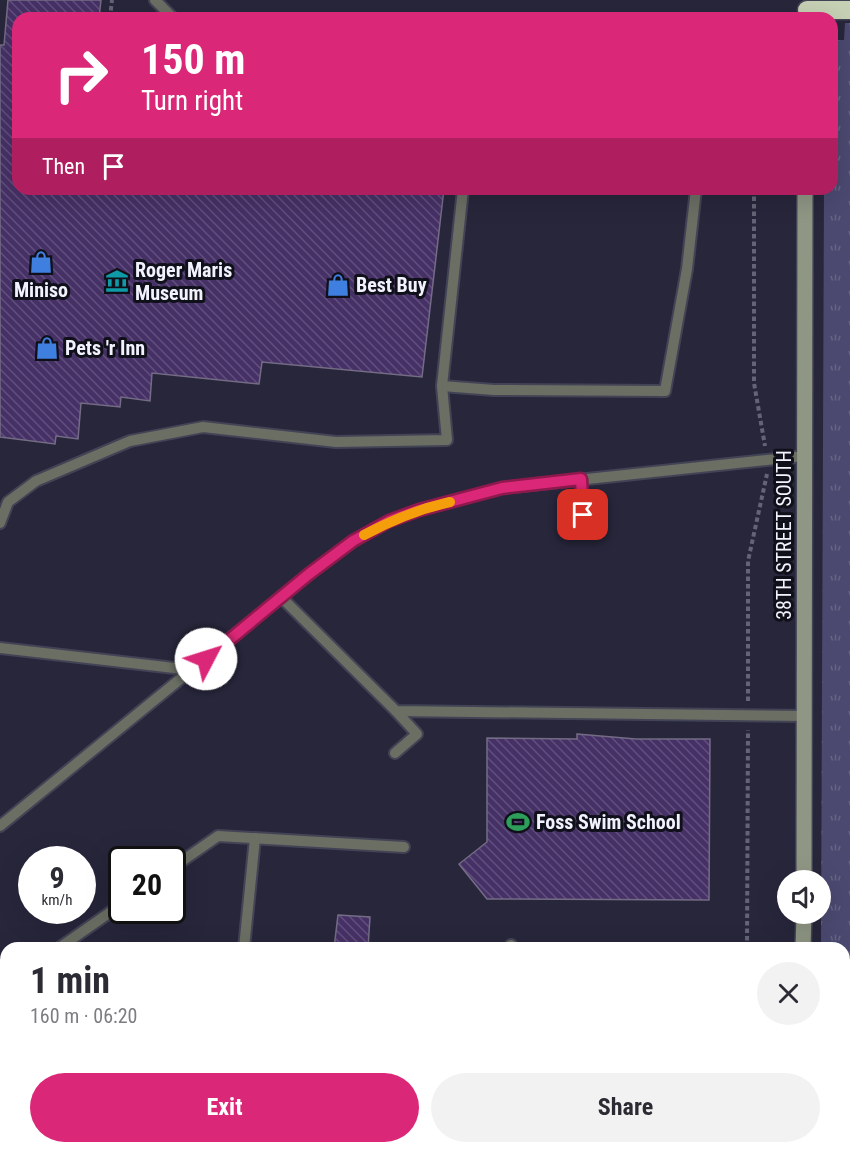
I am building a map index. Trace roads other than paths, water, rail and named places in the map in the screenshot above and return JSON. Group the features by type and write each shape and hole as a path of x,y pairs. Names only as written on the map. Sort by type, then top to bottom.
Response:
{"highway":[{"path":"807,9 850,10"}],"street":[{"name":"38TH STREET SOUTH","path":"804,870 805,195"},
{"path":"803,942 804,924"}],"lane":[{"path":"155,0 167,12"},
{"path":"0,523 8,502 36,481 130,441 192,429 203,428 336,442 447,440 442,386 462,195"},
{"path":"442,386 494,390 665,391 687,269 695,195"},
{"path":"0,826 281,597 353,541 389,521 419,510 502,488 805,456"},
{"path":"581,479 584,533"},
{"path":"281,597 417,734 395,753"},
{"path":"0,648 192,670"},
{"path":"396,711 806,716"},
{"path":"186,858 218,836 404,847"},
{"path":"245,942 255,838"},
{"path":"68,942 108,914"}],"place":[{"name":"Miniso","path":"41,262"},
{"name":"Roger Maris Museum","path":"117,281"},
{"name":"Best Buy","path":"338,285"},
{"name":"Pets 'r Inn","path":"47,348"},
{"name":"Foss Swim School","path":"518,822"}]}
